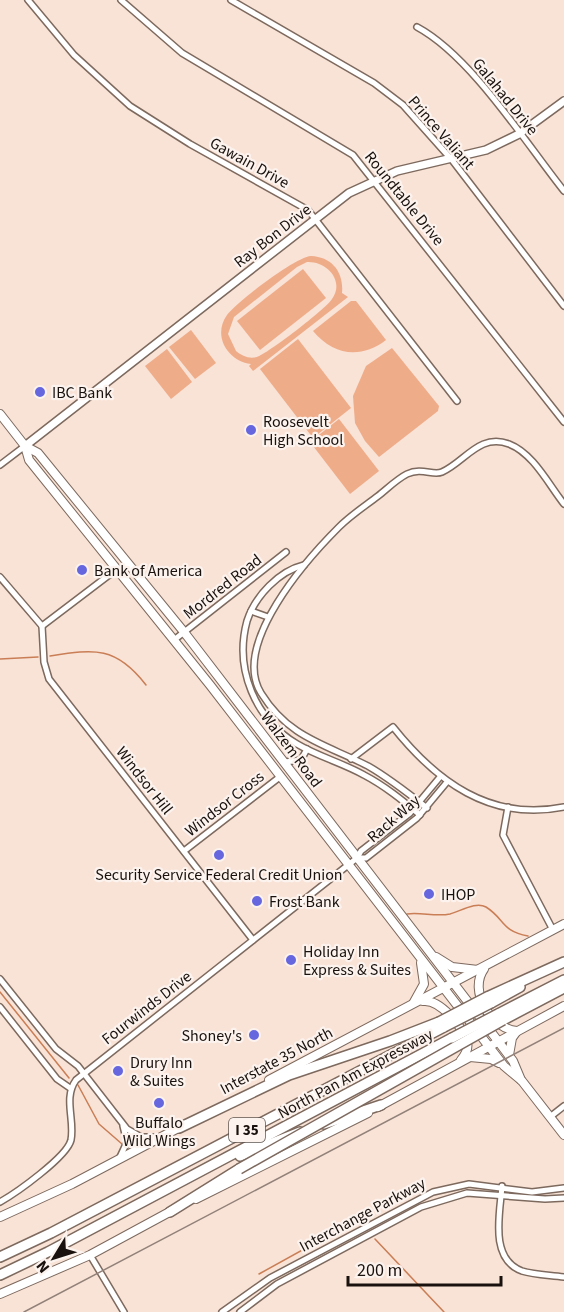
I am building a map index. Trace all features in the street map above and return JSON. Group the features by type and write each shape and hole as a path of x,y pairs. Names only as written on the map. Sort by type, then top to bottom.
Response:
{"highway":[{"name":"North Pan Am Expressway","path":"0,1257 51,1233 441,1024 564,963"},
{"name":"North Pan Am Expressway","path":"0,1275 173,1187 452,1038 500,1017 564,980"},
{"path":"170,1212 239,1169 500,1017 564,988"},
{"path":"179,1128 301,1070 441,1024"},
{"path":"173,1187 277,1140 381,1105"}],"main road":[{"name":"Walzem Road","path":"0,414 25,446 29,460 281,776 488,1046 504,1066 522,1081"},
{"name":"Walzem Road","path":"25,446 38,453 184,632 509,1055 522,1081 564,1135"},
{"path":"117,569 126,570 153,594"},
{"path":"281,776 288,775 315,802"},
{"name":"Interstate 35 North","path":"0,1217 118,1160 564,924"},
{"path":"428,951 452,967 483,968 477,981 478,996 498,1023 509,1031 517,1031"},
{"path":"413,1004 424,984 420,959"},
{"path":"413,1004 434,1001 446,1011 467,1043 466,1054 460,1062"},
{"path":"0,1294 90,1255 381,1105 564,1006"},
{"path":"509,1055 512,1038 517,1031"},
{"path":"469,1057 491,1059 504,1066"}],"street":[{"name":"Gawain Drive","path":"28,0 68,50 130,106 190,144 308,210 457,401"},
{"name":"Roundtable Drive","path":"121,0 182,53 345,149 375,180 564,422"},
{"name":"Prince Valiant","path":"231,0 386,92 410,112 452,160 564,306"},
{"name":"Galahad Drive","path":"417,27 438,40 461,62 564,191"},
{"name":"Ray Bon Drive","path":"25,446 349,193 397,171 452,160 486,150 519,134 564,101"},
{"path":"427,808 387,778 301,735 278,716 260,692 255,679 255,666 268,617 284,590 340,526 401,478 423,470 435,474 443,472 478,445 490,442 510,444 520,450 564,504"},
{"path":"0,465 25,446"},
{"name":"Mordred Road","path":"174,640 286,552"},
{"path":"304,565 294,568 273,582 251,611 247,623 244,665 248,687 271,722 283,734 307,749 381,784 420,815"},
{"path":"0,577 42,626 117,569"},
{"path":"273,582 284,590"},
{"path":"251,611 268,617"},
{"name":"Windsor Hill","path":"42,626 44,662 49,679 253,940"},
{"path":"346,766 393,727 427,767 447,782 484,801 508,807 534,809 564,807"},
{"path":"285,762 301,760 307,749"},
{"name":"Windsor Cross","path":"184,851 281,776"},
{"name":"Rack Way","path":"440,777 414,809 361,851 357,858 366,858 420,815 447,782"},
{"path":"508,807 503,835 553,930"},
{"name":"Fourwinds Drive","path":"70,1088 83,1073 357,858"},
{"path":"0,979 51,1044 83,1073 121,1122 135,1135 162,1137"},
{"path":"0,1007 57,1079 70,1088 72,1137 67,1149 20,1189 0,1202"},
{"path":"550,1117 564,1106"},
{"path":"118,1160 127,1142 121,1122"},
{"name":"Interchange Parkway","path":"222,1312 270,1278 433,1192 469,1184 502,1186 532,1192 564,1188"},
{"path":"502,1186 499,1242 506,1259 522,1271 564,1277"},
{"name":"Interchange Parkway","path":"240,1312 277,1284 421,1207 468,1193 551,1200 564,1198"},
{"path":"90,1255 124,1312"}],"shaded area":[{"path":"318,257 331,263 339,272 342,293 348,297 253,371 249,366 251,364 229,353 222,339 223,323 227,315 254,291 303,258","holes":["307,262 314,263 332,273 336,285 332,299 296,331 263,354 248,357 236,351 228,334 234,317 297,267"]},
{"path":"303,269 326,298 260,350 237,321"},
{"path":"351,301 356,301 386,340 367,350 348,352 330,346 313,331"},
{"path":"191,330 216,363 195,379 169,347"},
{"path":"298,339 351,408 313,438 260,369"},
{"path":"392,348 439,406 438,411 379,457 365,441 355,423 353,396 366,366"},
{"path":"167,349 192,382 171,399 145,366"},
{"path":"339,419 379,471 350,494 310,442"}],"waterway":[{"path":"50,656 80,652 104,653 125,663 146,685"},
{"path":"0,659 38,657"},
{"path":"407,914 445,915 482,905 492,911 508,928 528,936"},
{"path":"0,992 69,1078"},
{"path":"78,1085 99,1124 122,1144"},
{"path":"259,1274 353,1222 361,1224"},
{"path":"375,1239 444,1312"}],"railway":[{"path":"24,1312 564,1028"}],"place":[{"name":"IBC Bank","path":"40,392"},
{"name":"Roosevelt High School","path":"251,430"},
{"name":"Bank of America","path":"82,570"},
{"name":"Security Service Federal Credit Union","path":"219,855"},
{"name":"IHOP","path":"429,894"},
{"name":"Frost Bank","path":"257,901"},
{"name":"Holiday Inn Express & Suites","path":"291,960"},
{"name":"Shoney's","path":"254,1035"},
{"name":"Drury Inn & Suites","path":"118,1071"},
{"name":"Buffalo Wild Wings","path":"159,1103"}]}
